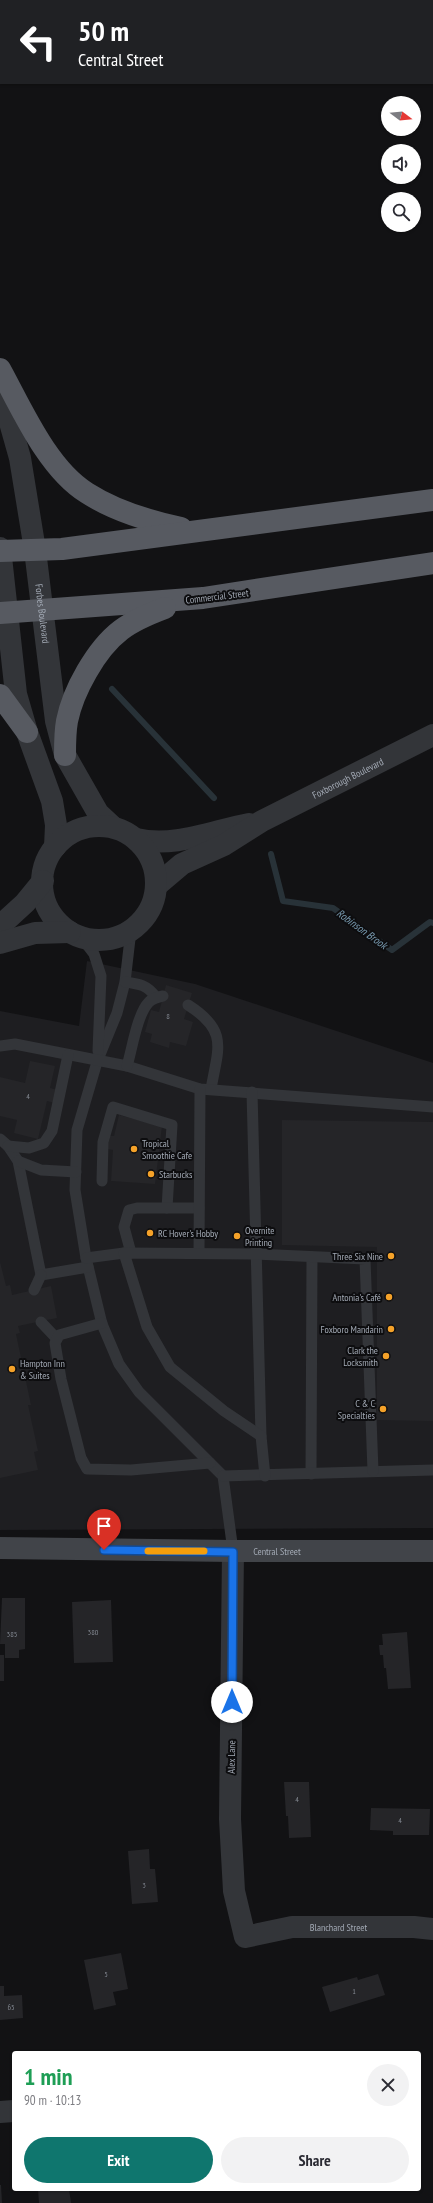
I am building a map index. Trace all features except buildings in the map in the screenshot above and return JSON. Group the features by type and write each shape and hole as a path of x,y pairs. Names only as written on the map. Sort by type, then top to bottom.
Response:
{"highway":[{"path":"0,369 33,431 52,460 85,492 129,514 154,522 196,531"},
{"path":"0,550 62,549 433,500"},
{"name":"Commercial Street","path":"4,613 182,601 256,592 433,562"},
{"path":"64,755 67,722 75,691 101,651 120,630 135,620 182,601"},
{"path":"0,695 27,732"}],"main road":[{"name":"Central Street","path":"0,1548 233,1552 433,1551"}],"street":[{"name":"Forbes Boulevard","path":"0,387 20,458 35,550 41,610 56,721 64,755 98,813 113,827"},
{"path":"0,550 4,613 16,694 27,732 52,801 56,825 55,847"},
{"name":"Foxborough Boulevard","path":"156,886 182,864 224,845 262,821 433,735"},
{"name":"Foxborough Boulevard","path":"76,934 60,924 50,910 44,893 44,869 55,847 64,839 81,829 100,826 113,827 136,839 152,843 174,842 262,821"},
{"name":"Foxborough Boulevard","path":"0,943 34,933 76,934 107,939 131,930 141,922 149,911 156,886 152,860 136,839"},
{"name":"Foxborough Boulevard","path":"0,926 25,903 43,881"},
{"name":"Alex Lane","path":"233,1552 230,1819 234,1891 245,1937"},
{"name":"Blanchard Street","path":"245,1937 292,1927 414,1927 433,1929"},
{"path":"0,2112 12,2111"}],"lane":[{"path":"131,930 125,982 116,1013 97,1062 77,1130 75,1190 87,1263 102,1323 119,1364 139,1392 223,1476 233,1552"},
{"path":"76,934 94,954 101,976 97,1062"},
{"path":"125,982 141,984 149,987 160,997 149,1002 143,1012 127,1066"},
{"path":"188,1005 213,1025 218,1035 218,1046 211,1090"},
{"path":"0,1046 16,1044 97,1062 127,1066 200,1089 433,1107"},
{"path":"4,1142 29,1148 44,1143 52,1131 68,1055"},
{"path":"199,1254 200,1089"},
{"path":"252,1092 255,1254 261,1436 265,1476"},
{"path":"102,1181 103,1142 113,1107 172,1125 167,1208"},
{"path":"4,1142 18,1161 40,1275 34,1290"},
{"path":"18,1161 41,1170 76,1172"},
{"path":"199,1208 129,1210 124,1227 127,1253 146,1327 170,1367 224,1411 261,1436"},
{"path":"40,1275 127,1253 255,1254 365,1259 373,1471"},
{"path":"311,1474 312,1257"},
{"path":"41,1322 57,1339"},
{"path":"102,1323 59,1335 55,1343 61,1379 81,1458 87,1469 132,1470 210,1463"},
{"path":"223,1476 433,1470"}],"shaded area":[{"path":"87,961 195,984 433,1063 433,1528 0,1530 0,1011 79,1026"}],"waterway":[{"name":"Robinson Brook","path":"112,689 214,798"},
{"name":"Robinson Brook","path":"271,854 283,901 333,908 392,950 430,922 433,923"}],"slow traffic":[{"path":"148,1551 204,1551"}],"place":[{"name":"Tropical Smoothie Cafe","path":"134,1149"},
{"name":"Starbucks","path":"151,1174"},
{"name":"RC Hover's Hobby","path":"150,1233"},
{"name":"Overnite Printing","path":"237,1236"},
{"name":"Three Six Nine","path":"391,1256"},
{"name":"Antonia's Café","path":"389,1297"},
{"name":"Foxboro Mandarin","path":"391,1329"},
{"name":"Clark the Locksmith","path":"386,1356"},
{"name":"Hampton Inn & Suites","path":"12,1369"},
{"name":"C & C Specialties","path":"383,1409"}],"route":[{"path":"104,1550 233,1552 232,1702"}]}
